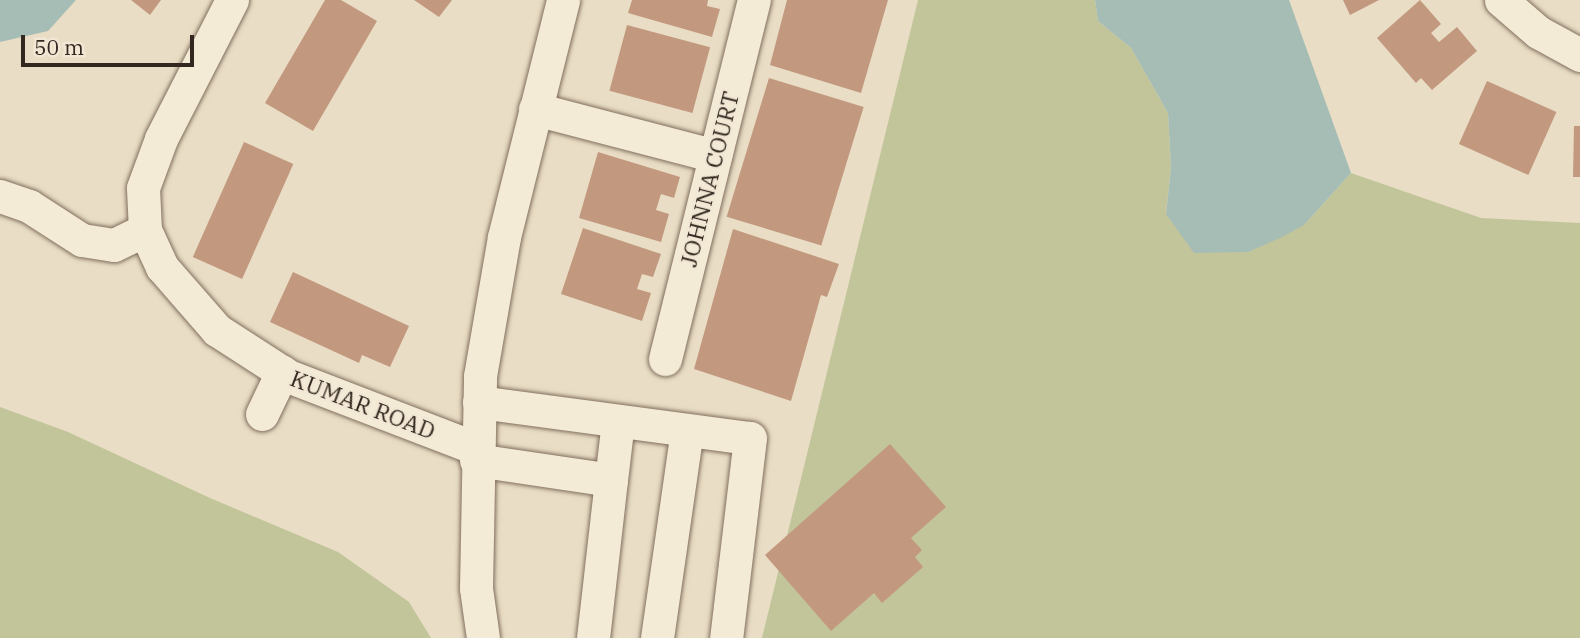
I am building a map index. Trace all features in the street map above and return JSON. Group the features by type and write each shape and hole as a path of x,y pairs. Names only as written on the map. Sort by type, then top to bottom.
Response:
{"street":[{"name":"KUMAR ROAD","path":"232,0 161,139 142,188 145,230 162,267 217,330 282,372 476,454 611,480"},
{"path":"483,638 476,588 476,454 479,402 504,237 563,0"},
{"name":"JOHNNA COURT","path":"665,359 754,0"},
{"path":"1500,0 1538,32 1580,55"},
{"path":"535,108 715,156"},
{"path":"0,196 29,206 82,240 114,245 145,230"},
{"path":"262,414 282,372"},
{"path":"479,402 750,438 726,638"},
{"path":"593,638 618,421"},
{"path":"657,638 687,430"}],"green space":[{"path":"918,0 1095,0 1098,21 1131,48 1168,113 1171,167 1166,213 1304,225 1351,173 1481,218 1580,223 1580,638 762,638"},
{"path":"0,407 68,432 210,498 338,552 409,602 431,638 0,638"}],"water":[{"path":"0,0 76,0 48,31 0,42"},
{"path":"1095,0 1289,0 1351,173 1304,225 1282,237 1248,252 1194,253 1166,214 1171,167 1168,113 1131,48 1098,21"}],"building":[{"path":"131,0 161,0 150,15"},
{"path":"325,0 341,0 377,21 313,131 265,103"},
{"path":"414,0 452,0 439,17"},
{"path":"632,0 708,0 707,6 720,9 712,37 628,13"},
{"path":"787,0 888,0 861,93 770,65"},
{"path":"1343,0 1379,0 1350,15"},
{"path":"1420,0 1441,24 1431,33 1439,42 1457,27 1477,51 1432,90 1421,78 1416,83 1377,38"},
{"path":"627,25 710,47 692,113 609,91"},
{"path":"769,78 864,107 821,246 727,217"},
{"path":"1487,81 1556,112 1528,175 1459,144"},
{"path":"1574,126 1580,126 1580,177 1573,177"},
{"path":"244,142 293,164 242,279 193,257"},
{"path":"598,152 680,177 674,198 661,194 656,210 669,214 661,242 579,218"},
{"path":"583,228 661,254 653,277 642,274 637,289 651,293 642,321 561,294"},
{"path":"733,229 839,264 827,297 821,295 791,401 694,369"},
{"path":"293,272 409,326 390,367 362,355 359,363 270,322"},
{"path":"890,444 946,507 911,538 922,550 915,557 923,567 882,603 874,593 831,631 765,555"}]}
